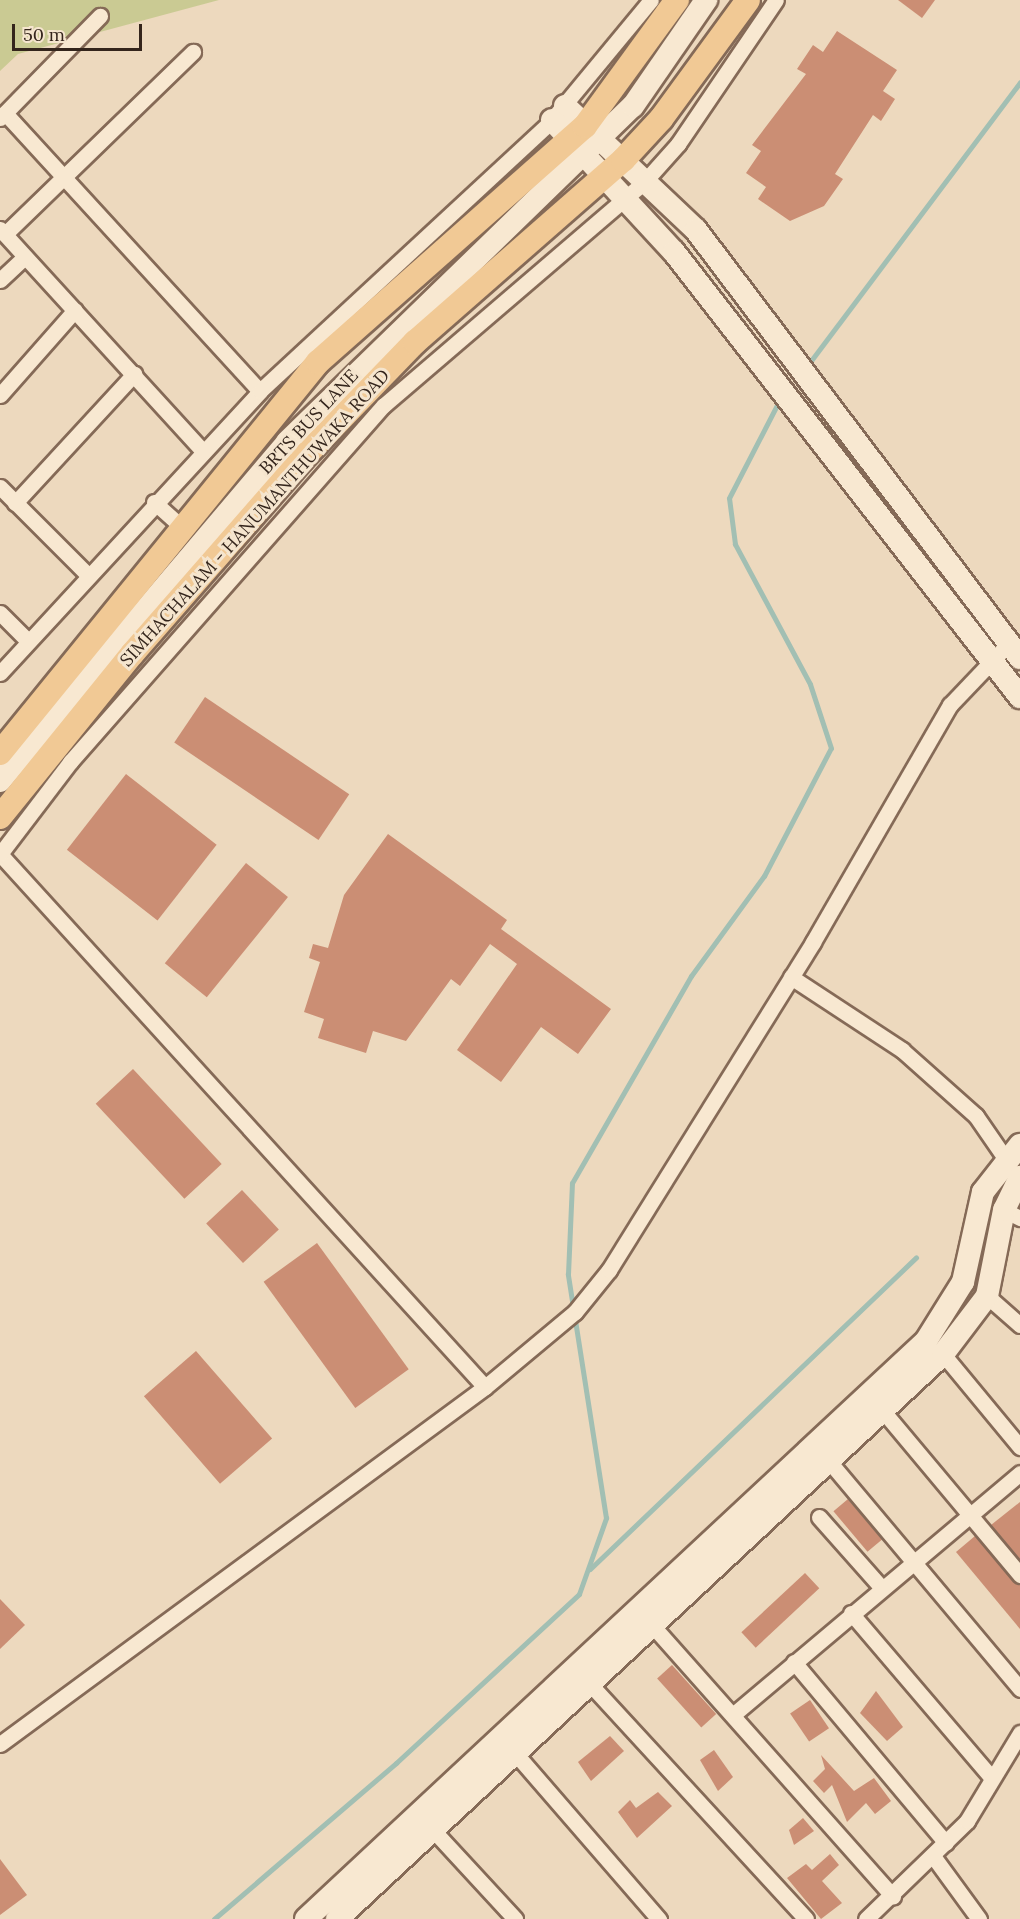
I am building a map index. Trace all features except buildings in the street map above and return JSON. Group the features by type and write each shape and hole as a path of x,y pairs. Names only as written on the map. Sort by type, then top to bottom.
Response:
{"main road":[{"path":"0,753 318,362 586,140 677,0"},
{"name":"SIMHACHALAM - HANUMANTHUWAKA ROAD","path":"0,817 132,654 363,393 488,276 615,168 661,119 748,0"}],"street":[{"path":"0,673 27,640 154,502 260,391 558,113 651,0"},
{"name":"BRTS BUS LANE","path":"0,780 288,442 586,140 653,80 706,0"},
{"path":"485,1387 0,854 78,754 384,405 446,346 629,198 678,144 776,0"},
{"path":"100,16 2,116 66,175 260,391"},
{"path":"193,52 66,175 3,232 202,450"},
{"path":"558,113 615,168 629,198 785,394 1020,697"},
{"path":"0,1744 485,1387 571,1315 609,1270 791,977 950,705 992,660 1014,650 696,230 645,180 615,168"},
{"path":"0,280 25,257"},
{"path":"0,395 75,310"},
{"path":"15,502 134,374"},
{"path":"0,487 88,575"},
{"path":"154,502 184,529"},
{"path":"0,613 27,640"},
{"path":"306,1919 342,1911 433,1830 652,1625 822,1452 926,1341 963,1282 983,1192 1013,1152 902,1050 791,977"},
{"path":"342,1911 822,1452 883,1411 943,1354 987,1296 1012,1214 1020,1177"},
{"path":"987,1296 1020,1325"},
{"path":"943,1354 1020,1447"},
{"path":"883,1411 1020,1575"},
{"path":"822,1452 911,1562 1020,1689"},
{"path":"734,1714 881,1587 1020,1473"},
{"path":"819,1517 881,1587"},
{"path":"851,1613 992,1778"},
{"path":"652,1625 734,1714 892,1896"},
{"path":"794,1662 946,1843"},
{"path":"590,1684 806,1919"},
{"path":"866,1919 967,1821 1020,1733"},
{"path":"515,1753 659,1919"},
{"path":"433,1830 515,1919"},
{"path":"933,1856 980,1919"}],"green space":[{"path":"0,0 219,0 18,54 0,71"}],"waterway":[{"path":"807,366 1020,82"},
{"path":"214,1919 396,1763 579,1594 606,1518 568,1274 572,1183 691,976 764,876 831,748 810,684 735,544 729,498 780,399"},
{"path":"590,1569 916,1257"}]}
